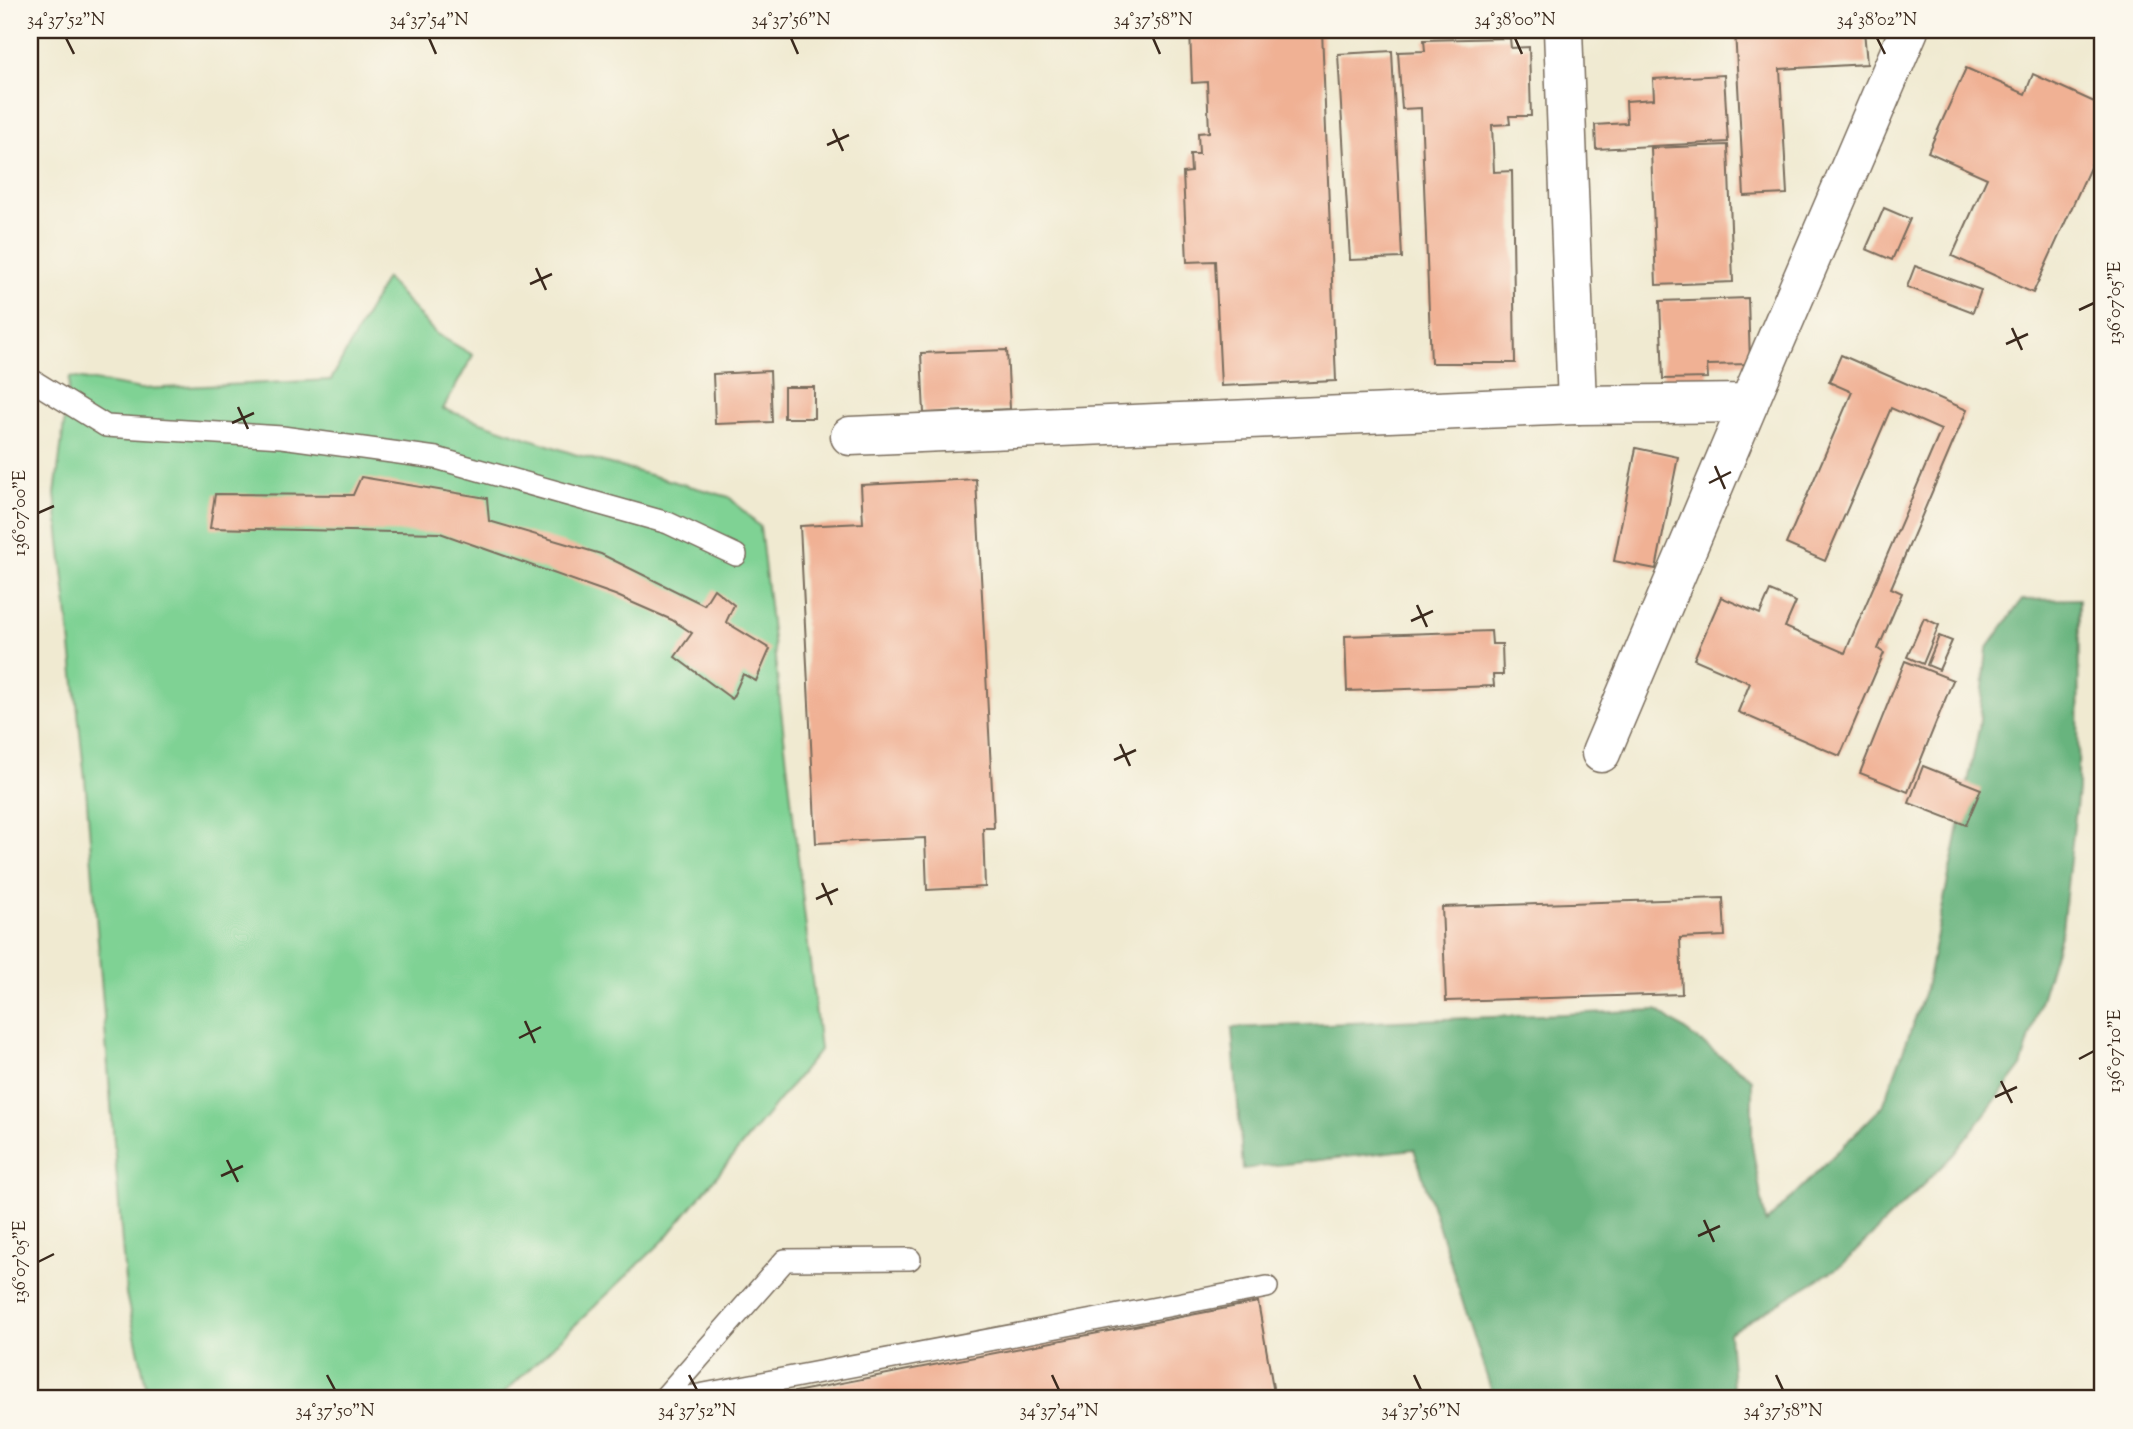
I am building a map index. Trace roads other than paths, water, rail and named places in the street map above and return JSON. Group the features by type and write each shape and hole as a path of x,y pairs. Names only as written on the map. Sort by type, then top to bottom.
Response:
{"street":[{"path":"1563,30 1577,405"},
{"path":"1601,753 1909,30"},
{"path":"850,436 1577,405 1749,403"}],"lane":[{"path":"30,379 106,426 282,437 436,458 668,523 736,555"},
{"path":"663,1399 785,1261 910,1259"},
{"path":"678,1399 1267,1287"}]}
